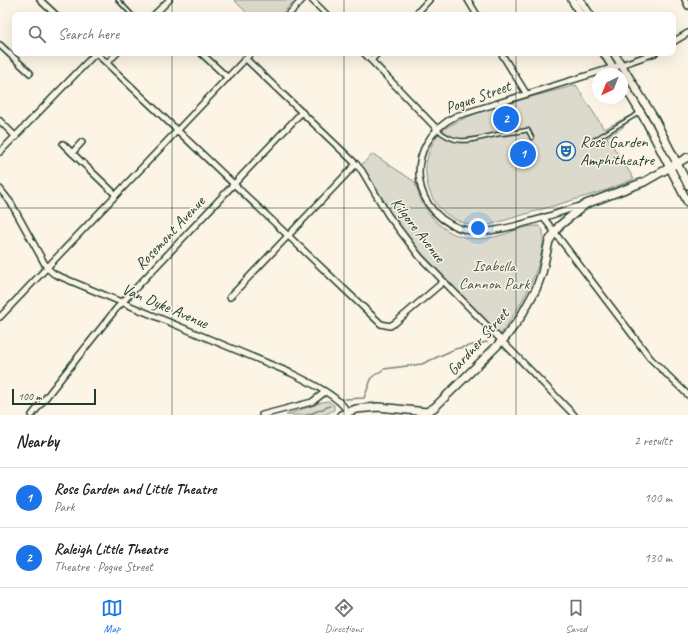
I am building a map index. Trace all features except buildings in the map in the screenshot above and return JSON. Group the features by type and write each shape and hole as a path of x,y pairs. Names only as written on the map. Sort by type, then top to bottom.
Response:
{"street":[{"path":"40,0 53,12"},
{"path":"157,12 169,0"},
{"path":"291,12 302,0"},
{"path":"312,0 324,12"},
{"path":"418,12 430,0"},
{"path":"468,0 475,12"},
{"path":"572,0 579,12"},
{"path":"580,0 588,12"},
{"path":"685,0 688,6"},
{"path":"676,40 688,33"},
{"path":"0,45 30,73"},
{"path":"0,152 93,56"},
{"path":"99,56 381,324 390,326 402,318 443,282"},
{"path":"107,64 114,56"},
{"path":"204,56 228,78"},
{"path":"0,317 248,56"},
{"path":"367,56 437,129"},
{"path":"371,60 375,56"},
{"path":"503,56 526,93"},
{"path":"606,56 613,68"},
{"path":"616,56 654,118 688,203"},
{"name":"Pogue Street","path":"618,68 621,65 646,56"},
{"name":"Kilgore Avenue","path":"246,59 356,164 362,171 400,232 443,282 574,415"},
{"name":"Pogue Street","path":"586,204 491,230 472,231 455,226 439,215 424,193 418,168 424,145 437,129 449,119 463,113 526,93 592,77"},
{"path":"628,91 688,185"},
{"name":"Rosemont Avenue","path":"32,415 122,302 302,112"},
{"path":"0,121 16,137"},
{"path":"72,153 82,142"},
{"path":"63,144 116,195"},
{"name":"Gardner Street","path":"340,415 348,414 356,409 378,407 428,413 441,402 512,329 528,304 542,273 549,241 554,233 586,204 644,182 688,157"},
{"path":"230,297 356,164"},
{"name":"Van Dyke Avenue","path":"0,189 11,203 47,268 58,276 291,373 325,392 345,406 348,414"},
{"path":"543,217 650,358 688,395"},
{"path":"262,415 312,402 325,392"}],"lane":[{"path":"118,0 129,12"},
{"path":"594,140 641,112"},
{"path":"437,129 448,137 461,141 475,141 498,134 528,130 532,138"}],"green space":[{"path":"234,0 295,0 284,12 246,12"},
{"path":"576,85 604,129 637,112 622,128 607,137 634,179 607,190 489,225 473,225 459,221 452,218 440,208 435,202 429,189 426,164 431,147 441,132 466,117 504,104"},
{"name":"Isabella Cannon Park","path":"373,154 415,182 419,196 425,208 442,227 453,234 466,238 479,239 500,236 522,228 533,226 539,226 543,230 541,256 536,271 523,299 500,335 415,246 393,218 361,165"},
{"path":"328,401 334,405 334,410 324,415 286,415 322,402"}],"waterway":[{"path":"345,399 364,398 372,377 384,369 422,364 455,349 487,342"},
{"path":"307,415 330,406"}],"place":[{"name":"Raleigh Little Theatre","path":"506,119"},
{"name":"Rose Garden Amphitheatre","path":"566,151"},
{"name":"Rose Garden and Little Theatre","path":"523,154"}]}
